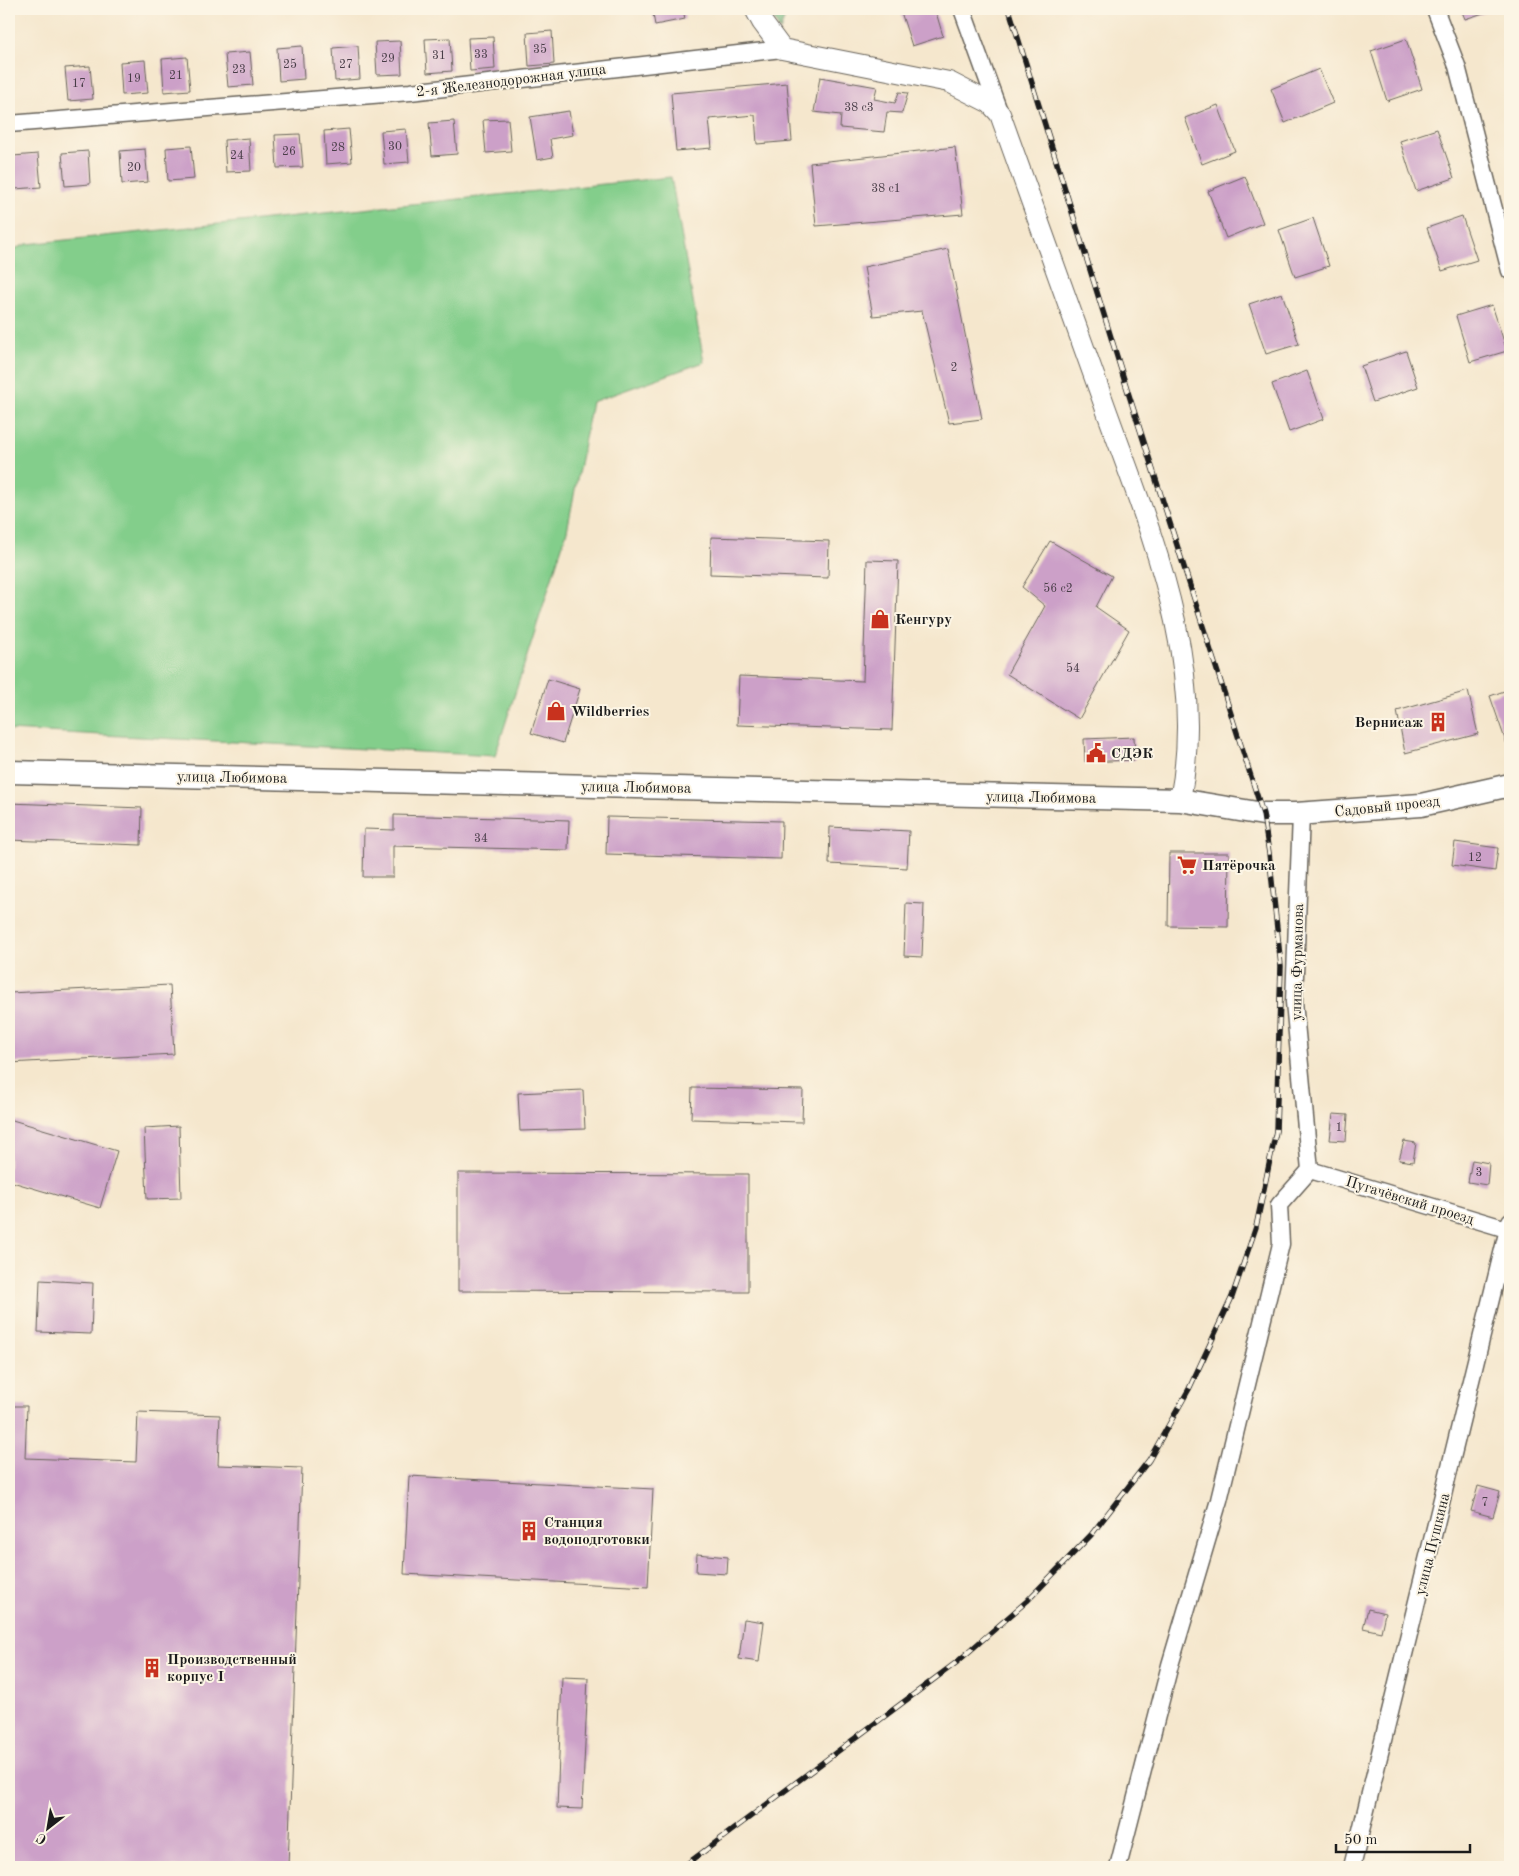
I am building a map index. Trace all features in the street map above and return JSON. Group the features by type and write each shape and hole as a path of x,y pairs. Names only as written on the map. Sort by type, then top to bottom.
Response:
{"main road":[{"name":"улица Любимова","path":"9,772 1180,800 1263,814"},
{"name":"Садовый проезд","path":"1263,814 1301,814 1421,806 1510,785"}],"street":[{"path":"755,9 762,22 782,48"},
{"path":"962,9 1132,484 1169,594 1182,654 1187,692 1187,736 1184,778 1180,800"},
{"path":"1435,9 1457,66 1510,271"},
{"name":"2-я Железнодорожная улица","path":"9,124 410,92 782,48 948,82 990,103 1000,114"},
{"name":"улица Фурманова","path":"1301,814 1294,1002 1310,1170"},
{"path":"1118,1867 1170,1665 1219,1500 1281,1244 1279,1205 1310,1170"},
{"name":"Пугачёвский проезд","path":"1310,1170 1510,1227"},
{"name":"улица Пушкина","path":"1352,1867 1510,1227"}],"green space":[{"path":"769,9 788,9 780,31"},
{"path":"671,177 704,362 592,402 567,531 495,756 9,730 9,251 27,244"}],"building":[{"path":"652,9 683,9 685,19 655,25"},
{"path":"900,9 935,9 943,36 912,46"},
{"path":"1461,9 1496,9 1465,19"},
{"path":"552,31 554,64 529,66 527,33"},
{"path":"493,37 495,69 470,71 468,38"},
{"path":"450,38 452,71 427,73 425,39"},
{"path":"1406,39 1422,89 1387,101 1371,51"},
{"path":"400,41 402,74 377,75 375,42"},
{"path":"302,46 304,79 279,81 277,48"},
{"path":"358,46 360,79 335,81 333,48"},
{"path":"250,52 253,85 228,87 225,54"},
{"path":"187,57 190,90 164,92 162,59"},
{"path":"145,60 148,93 122,95 120,62"},
{"path":"90,66 93,99 68,101 65,68"},
{"path":"1319,69 1333,103 1285,123 1271,89"},
{"path":"820,77 877,87 874,99 895,103 899,92 908,93 902,113 887,112 884,132 840,128 841,115 814,112"},
{"path":"787,83 792,141 757,144 755,115 709,119 712,148 676,151 671,93"},
{"path":"1218,105 1235,151 1202,164 1185,118"},
{"path":"569,111 573,135 550,139 553,157 537,160 530,117"},
{"path":"508,119 511,151 486,153 483,120"},
{"path":"454,121 457,154 432,156 429,123"},
{"path":"349,129 352,162 326,164 324,131"},
{"path":"406,129 409,162 384,164 381,131"},
{"path":"1437,129 1454,178 1416,191 1400,141"},
{"path":"300,134 303,167 277,168 275,135"},
{"path":"249,138 251,171 226,172 224,140"},
{"path":"191,146 194,179 168,181 166,148"},
{"path":"955,147 963,214 816,226 810,163"},
{"path":"145,149 148,182 122,184 120,151"},
{"path":"88,151 90,184 65,186 62,153"},
{"path":"38,154 41,187 15,189 13,156"},
{"path":"1245,176 1263,223 1226,238 1208,191"},
{"path":"1462,216 1477,260 1442,271 1427,228"},
{"path":"1313,218 1329,266 1295,277 1279,230"},
{"path":"948,249 982,419 949,423 922,311 873,316 864,267"},
{"path":"1282,293 1299,344 1266,354 1249,304"},
{"path":"1492,305 1507,351 1470,362 1456,316"},
{"path":"1406,351 1418,387 1373,402 1361,366"},
{"path":"1307,371 1324,419 1289,432 1272,384"},
{"path":"711,537 829,541 828,578 710,574"},
{"path":"1050,541 1112,576 1096,607 1129,630 1079,719 1007,674 1045,606 1022,587"},
{"name":"Кенгуру","path":"867,560 898,561 892,730 737,725 739,676 863,681"},
{"name":"Wildberries","path":"548,679 580,689 563,743 531,733"},
{"path":"1510,689 1510,744 1507,745 1490,696"},
{"name":"Вернисаж","path":"1468,691 1478,734 1405,753 1397,711"},
{"path":"1134,737 1135,760 1085,762 1084,739"},
{"path":"9,803 142,808 141,845 9,840"},
{"path":"394,815 569,820 568,850 393,846 393,877 363,877 364,829 394,830"},
{"path":"607,817 782,821 781,859 606,854"},
{"path":"830,827 909,831 907,868 829,864"},
{"path":"1455,842 1498,848 1495,871 1452,865"},
{"path":"1169,853 1229,853 1228,927 1168,926"},
{"path":"906,903 924,904 922,957 904,956"},
{"path":"170,985 174,1054 9,1063 9,993"},
{"path":"692,1088 803,1090 802,1122 691,1119"},
{"path":"583,1090 585,1129 520,1131 518,1093"},
{"path":"1333,1114 1348,1115 1346,1141 1330,1140"},
{"path":"9,1119 117,1151 100,1208 9,1181"},
{"path":"179,1126 181,1198 147,1199 144,1128"},
{"path":"1404,1141 1416,1143 1413,1162 1399,1160"},
{"path":"1472,1160 1489,1163 1487,1185 1468,1182"},
{"path":"458,1173 748,1174 748,1292 458,1291"},
{"path":"40,1280 93,1283 91,1334 38,1332"},
{"name":"Производственный корпус I","path":"9,1406 27,1406 25,1458 136,1462 138,1412 220,1415 218,1465 302,1468 288,1867 9,1867"},
{"name":"Станция водоподготовки","path":"409,1476 653,1489 648,1587 404,1574"},
{"path":"1478,1486 1500,1492 1493,1517 1471,1511"},
{"path":"697,1554 728,1557 727,1574 696,1572"},
{"path":"1368,1609 1385,1613 1381,1632 1363,1628"},
{"path":"744,1619 764,1622 759,1662 739,1659"},
{"path":"562,1677 588,1678 582,1809 557,1808"}],"railway":[{"path":"683,1867 957,1662 1027,1601 1091,1535 1149,1460 1189,1389 1232,1297 1256,1227 1276,1131 1281,966 1263,814 1128,392 1009,9"}],"place":[{"name":"Кенгуру","path":"880,619"},
{"name":"Wildberries","path":"556,711"},
{"name":"Вернисаж","path":"1438,722"},
{"name":"СДЭК","path":"1096,753"},
{"name":"Пятёрочка","path":"1187,865"},
{"name":"Станция водоподготовки","path":"529,1531"},
{"name":"Производственный корпус I","path":"152,1668"}]}
